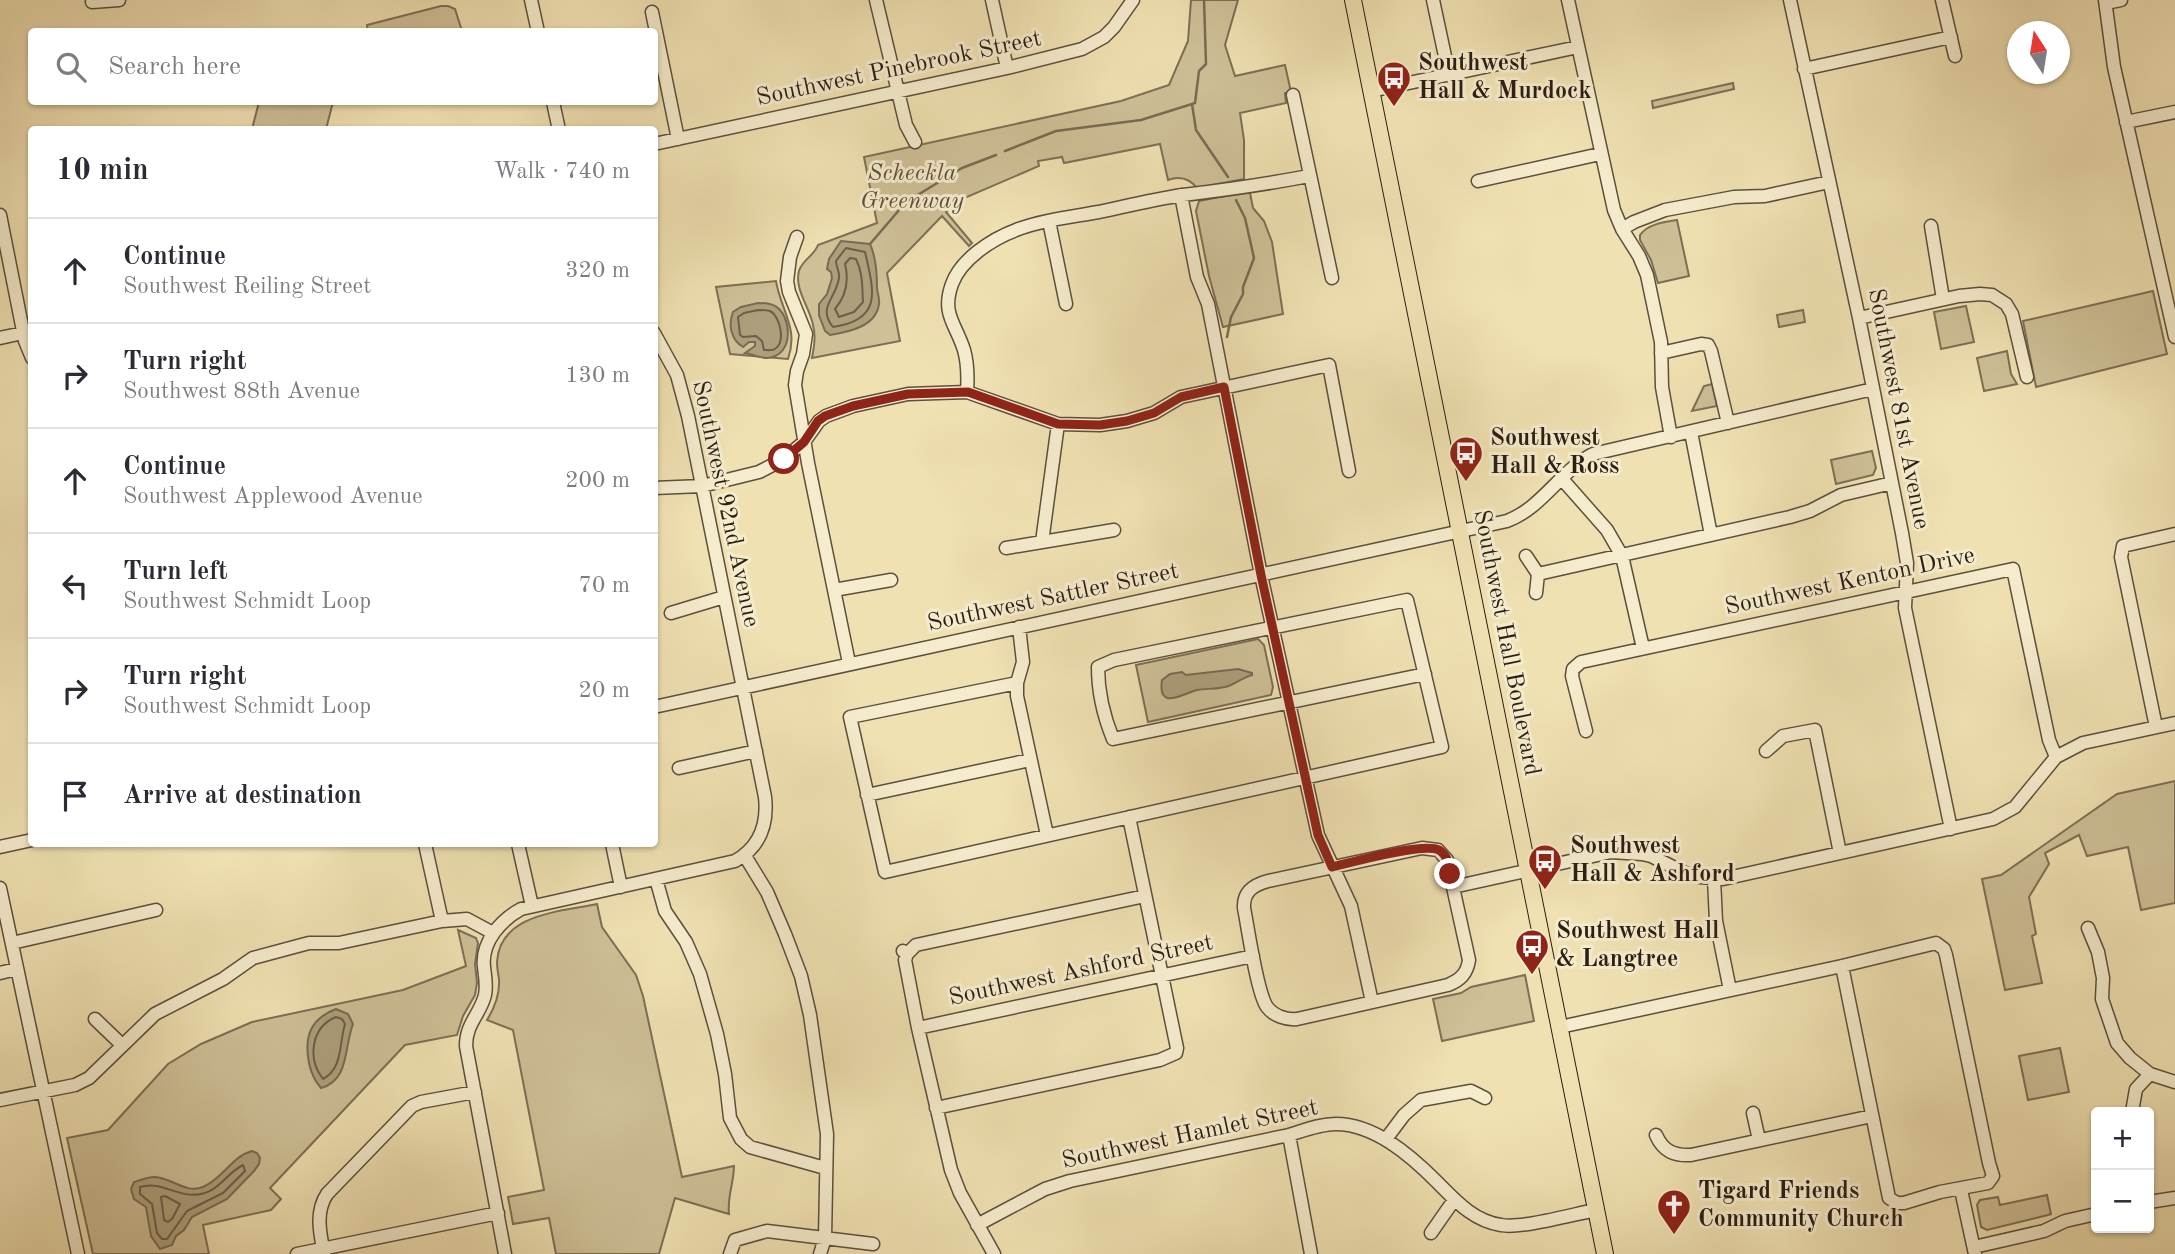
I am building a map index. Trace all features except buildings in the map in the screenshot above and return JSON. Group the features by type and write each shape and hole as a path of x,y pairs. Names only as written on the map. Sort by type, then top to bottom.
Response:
{"main road":[{"name":"Southwest Hall Boulevard","path":"1353,0 1605,1254"}],"street":[{"path":"92,2 119,0"},
{"path":"531,0 537,28"},
{"path":"876,0 906,125 915,142"},
{"path":"992,0 1007,68"},
{"name":"Southwest Pinebrook Street","path":"658,143 1073,52 1094,43 1114,27 1133,0"},
{"path":"1433,0 1449,75"},
{"path":"1568,0 1614,210 1622,229 1644,264 1661,342 1662,387 1671,437"},
{"name":"Southwest 81st Avenue","path":"1790,0 1892,483 1907,563 1905,608 1951,829"},
{"path":"1942,0 1955,56"},
{"path":"2122,0 2106,2 2112,55 2175,337"},
{"path":"652,12 655,28"},
{"path":"1804,69 1951,37"},
{"path":"658,41 678,139"},
{"path":"1371,91 1578,47"},
{"path":"1293,95 1332,278"},
{"path":"554,105 558,126"},
{"path":"2126,122 2175,112"},
{"path":"1478,181 1600,154"},
{"path":"968,392 966,356 950,319 951,285 964,264 994,241 1028,225 1181,195 1309,176"},
{"path":"1622,229 1665,210 1734,197 1765,196 1829,181"},
{"path":"1181,195 1198,276 1208,304 1261,575 1318,835 1351,906 1371,1002"},
{"path":"0,215 28,347"},
{"path":"1049,221 1066,304"},
{"path":"1931,226 1942,299"},
{"path":"797,237 786,281 806,334 795,385 849,663"},
{"path":"1858,318 1942,299 1984,293 1996,296 2012,314 2027,377"},
{"path":"0,338 23,333"},
{"path":"1661,353 1701,344 1708,345 1728,423"},
{"name":"Southwest 92nd Avenue","path":"660,354 681,388 765,797 766,816 762,833 745,856"},
{"path":"658,488 702,486 760,472 784,459 804,442 818,421 853,406 908,394 968,392 1058,424 1100,425 1154,413 1181,397 1329,365 1349,471"},
{"name":"Southwest Sattler Street","path":"658,706 1460,533 1516,518 1593,454 1873,389"},
{"path":"1042,542 1058,424"},
{"path":"1691,432 1711,535"},
{"path":"1562,479 1607,530 1622,556 1643,648"},
{"path":"1538,574 1790,517 1810,511 1841,495 1892,483"},
{"path":"1006,548 1114,530"},
{"path":"2156,727 2121,557 2123,546 2175,534"},
{"path":"1526,556 1538,574 1536,593"},
{"name":"Southwest Kenton Drive","path":"1586,731 1572,676 1573,669 1581,662 2013,569 2049,740 2056,757"},
{"path":"834,590 891,580"},
{"path":"671,613 724,597"},
{"path":"1017,683 850,717 885,872 1442,747 1425,674 1407,600 1114,660 1098,667 1098,681 1113,739 1425,674"},
{"path":"1019,627 1023,662 1017,683 1017,696 1046,835"},
{"path":"1453,887 1623,851 1651,856 1685,873 1714,879 1951,829 1993,819 2015,807 2056,757 2083,744 2175,723"},
{"path":"1766,751 1783,736 1815,730 1840,853"},
{"path":"679,768 756,751"},
{"path":"867,795 1030,760"},
{"path":"936,1108 1160,1060 1176,1053 1129,817"},
{"path":"0,847 28,841"},
{"path":"426,847 442,920"},
{"path":"520,847 532,906"},
{"path":"613,847 621,887"},
{"path":"1431,848 1444,854 1469,960 1465,974 1456,982 1447,985 1297,1019 1281,1017 1266,1007 1253,956 1244,902 1250,888 1268,881 1332,867 1413,849 1431,848"},
{"path":"505,1254 466,1046 467,1031 484,997 484,959 493,933 511,915 532,906 723,864 745,856 767,892 801,976 810,1015 827,1133 825,1238 820,1254"},
{"path":"656,879 665,912 686,942 706,992 717,1034 734,1129 750,1147 825,1168"},
{"path":"1714,879 1716,920 1730,990"},
{"path":"0,888 78,1254"},
{"path":"994,1254 954,1181 918,1028 905,952 916,945 1145,897"},
{"path":"12,943 156,910"},
{"path":"0,1100 75,1085 89,1078 155,1014 223,979 253,958 309,943 339,943 442,920 467,919 493,933"},
{"path":"2088,928 2098,952 2103,978 2102,999 2117,1044 2150,1074 2175,1082"},
{"path":"1560,1027 1842,966 1930,944 1940,945 1946,955 1989,1163 1993,1171 1991,1180 1983,1185 1940,1192 1904,1203 1892,1201 1887,1192 1842,966"},
{"name":"Southwest Ashford Street","path":"918,1028 1253,956"},
{"path":"0,973 17,969"},
{"path":"95,1019 122,1045"},
{"path":"2133,1107 2136,1088 2150,1074"},
{"path":"1386,1139 1404,1115 1421,1100 1471,1091 1485,1098"},
{"path":"323,1252 319,1218 321,1203 403,1113 421,1102 475,1092"},
{"path":"1753,1113 1759,1140"},
{"path":"1656,1135 1668,1152 1682,1155 1872,1116"},
{"name":"Southwest Hamlet Street","path":"977,1224 1045,1189 1070,1181 1338,1124 1372,1131 1386,1139 1435,1179 1454,1200 1480,1219 1503,1226 1596,1210"},
{"path":"1289,1135 1311,1254"},
{"path":"1961,1189 1974,1250 2091,1215"},
{"path":"2154,1201 2175,1198"},
{"path":"1431,1233 1454,1200"},
{"path":"297,1254 323,1252 498,1213"},
{"path":"730,1254 735,1240 767,1231 873,1244"}],"green space":[{"name":"Scheckla Greenway","path":"1191,0 1238,0 1225,45 1235,76 1285,65 1291,92 1285,93 1286,103 1240,113 1244,140 1244,179 1197,188 1184,179 1168,180 1160,144 1064,163 1062,157 1038,161 1039,166 955,202 946,212 972,243 969,246 942,216 887,273 900,341 812,358 814,329 799,285 799,271 818,245 877,223 864,157 1121,101 1169,85 1188,41"},
{"path":"448,6 455,9 461,28 368,28 367,25"},
{"path":"1733,83 1734,89 1653,108 1652,101"},
{"path":"258,105 332,105 327,126 253,126"},
{"path":"1250,193 1253,208 1264,221 1272,242 1283,314 1223,327 1196,211 1199,201"},
{"path":"1677,220 1689,276 1658,283 1640,235 1652,226"},
{"path":"776,281 790,329 791,348 788,359 730,354 716,287"},
{"path":"2153,291 2167,354 2036,387 2023,321"},
{"path":"1966,306 1974,342 1941,349 1934,312"},
{"path":"1803,310 1805,322 1779,327 1777,315"},
{"path":"2007,351 2011,374 2017,384 1984,391 1977,358"},
{"path":"1712,384 1717,406 1692,411 1704,386"},
{"path":"1872,451 1876,468 1873,475 1836,484 1831,460"},
{"path":"1258,639 1264,645 1273,687 1271,695 1148,722 1136,665"},
{"path":"2175,781 2175,903 2141,910 2128,847 2087,856 2079,835 2045,853 2049,864 2029,897 2036,934 2032,936 2042,983 2005,990 1982,879 2001,875 2117,794"},
{"path":"597,904 602,927 636,975 643,996 682,1177 734,1166 729,1214 675,1198 659,1254 556,1254 549,1218 513,1224 508,1197 544,1190 513,1030 487,1020 498,995 497,962 501,946 509,933 520,924 550,913"},
{"path":"458,930 476,938 478,943 475,995 463,1016 457,1035 405,1045 270,1188 281,1199 271,1210 203,1225 209,1254 93,1254 67,1138 108,1130 168,1064 201,1044 252,1022 403,990 466,966"},
{"path":"1525,975 1534,1021 1442,1041 1433,999"},
{"path":"2060,1048 2069,1092 2028,1100 2019,1056"},
{"path":"2047,1195 2051,1214 1987,1230 1981,1227 1977,1205 1980,1200 1998,1197 2000,1205"}],"water":[{"path":"841,241 870,244 876,265 879,304 877,312 867,323 853,330 830,335 825,331 819,315 819,304 827,294 832,278 827,269 829,259"},
{"path":"758,303 775,306 785,317 788,334 786,343 776,356 767,358 745,353 755,346 755,342 749,342 743,347 733,336 733,312"},
{"path":"1238,669 1252,675 1227,687 1197,690 1173,698 1167,698 1162,690 1162,680 1170,674 1182,672 1186,675"},
{"path":"336,1009 348,1014 353,1024 337,1078 321,1088 310,1067 308,1037 320,1018"},
{"path":"252,1151 260,1158 254,1171 227,1199 192,1217 172,1245 160,1249 151,1236 146,1207 134,1199 131,1189 134,1182 155,1177 197,1189 216,1179 239,1158"}],"waterway":[{"path":"1204,0 1206,64 1199,71 1195,103 1192,104 1196,130 1228,177"},
{"path":"1005,151 1056,131 1141,120 1192,104"},
{"path":"870,244 906,202 962,168 996,155"},
{"path":"1227,337 1231,317 1243,294 1254,258 1245,218 1236,200"}],"place":[{"name":"Southwest Hall & Murdock","path":"1394,108"},
{"name":"Southwest Hall & Ross","path":"1466,483"},
{"name":"Southwest Hall & Ashford","path":"1545,891"},
{"name":"Southwest Hall & Langtree","path":"1532,976"},
{"name":"Tigard Friends Community Church","path":"1674,1236"}],"route":[{"path":"784,459 804,442 818,421 825,416 853,406 908,394 968,392 1058,424 1100,425 1154,413 1181,397 1224,387 1288,702 1318,835 1332,867 1413,849 1431,848 1444,854 1450,874"}]}
